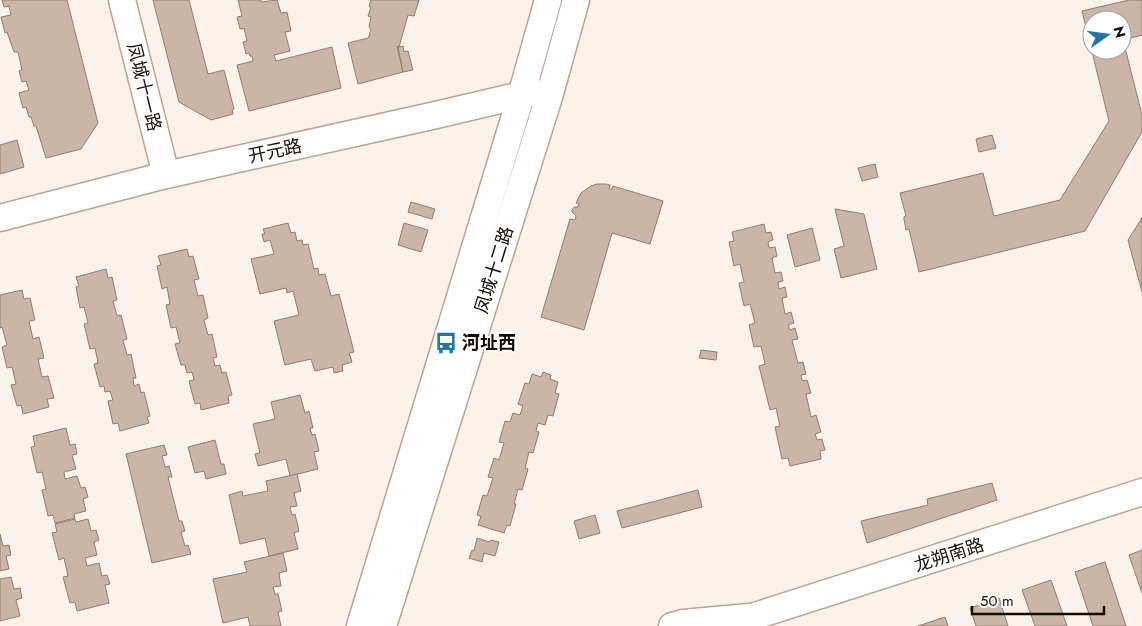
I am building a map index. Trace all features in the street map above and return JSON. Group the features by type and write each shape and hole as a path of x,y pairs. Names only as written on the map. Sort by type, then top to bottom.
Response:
{"street":[{"name":"凤城十一路","path":"122,0 166,174"},
{"name":"凤城十二路","path":"360,626 521,96 548,0"},
{"name":"凤城十二路","path":"383,626 552,87 576,0"},
{"name":"开元路","path":"0,218 166,174 521,96 552,87"},
{"name":"龙朔南路","path":"672,626 682,623 744,621 1142,492"},
{"path":"399,574 404,626"}],"building":[{"path":"2,0 67,0 98,123 81,149 46,158 36,126 34,126 31,117 29,117 26,107 23,108 19,93 29,90 26,81 22,82 19,71 22,70 18,52 14,52 7,32 5,33 1,17 11,15 9,6 4,7"},
{"path":"153,0 189,0 208,74 224,70 234,109 232,110 233,114 211,120 179,102"},
{"path":"238,0 261,0 261,2 277,0 281,13 287,12 291,31 285,32 290,51 274,55 276,61 332,47 341,88 249,111 237,65 253,61 249,53 246,54 243,42 247,41 244,28 240,29 237,17 242,16"},
{"path":"371,0 419,0 414,16 408,15 399,47 397,46 403,72 358,84 348,43 368,38 371,29 369,27 371,17 368,16"},
{"path":"1129,0 1142,0 1142,35 1132,38 1132,10 1086,10"},
{"path":"403,46 404,52 408,51 413,70 403,72 398,47"},
{"path":"1094,60 1128,60 1142,115 1142,132 1085,231 919,272 909,229 906,230 904,217 906,216 900,193 983,173 994,216 1060,200 1109,121"},
{"path":"992,135 996,148 979,152 976,139"},
{"path":"17,140 24,167 0,174 0,145"},
{"path":"875,164 878,177 862,181 858,168"},
{"path":"597,184 610,185 609,189 612,189 613,186 663,201 650,244 612,233 584,330 541,317 570,219 575,220 576,216 572,210 574,207 578,207 579,204 576,203 581,193"},
{"path":"411,202 435,209 432,219 408,212"},
{"path":"835,209 864,214 877,269 841,278 834,249 844,246"},
{"path":"1142,218 1142,292 1128,240"},
{"path":"288,223 291,233 295,232 297,241 302,240 303,245 308,244 314,269 318,268 319,275 325,274 331,296 339,294 354,352 349,353 352,362 342,365 343,371 334,373 333,367 315,371 311,359 285,365 274,321 299,315 293,291 287,293 286,288 260,294 251,259 274,254 270,240 264,242 262,234 265,234 263,229"},
{"path":"404,223 428,230 421,252 398,245"},
{"path":"764,224 766,233 771,232 773,240 768,242 769,248 775,247 777,256 772,258 775,273 781,272 783,281 778,282 779,289 785,287 787,297 782,298 785,314 791,312 794,323 788,325 790,330 795,328 798,339 792,340 798,363 803,362 806,374 801,375 802,381 807,380 811,393 806,394 811,417 816,415 821,432 815,434 817,440 822,439 825,450 820,451 821,459 790,466 788,458 782,459 775,427 780,426 776,408 770,410 759,366 765,364 761,346 754,347 749,325 755,323 750,304 744,306 739,283 744,282 740,264 734,266 729,242 734,241 732,232"},
{"path":"812,228 820,260 795,267 787,235"},
{"path":"187,249 189,257 193,256 199,279 194,280 198,296 203,295 208,318 204,320 208,335 212,334 217,357 213,358 215,366 220,365 222,373 226,372 232,395 228,396 229,403 201,410 200,403 195,404 189,381 194,380 192,372 187,373 185,365 181,365 175,344 180,343 176,327 171,328 166,305 170,304 167,287 162,289 157,266 161,265 158,256"},
{"path":"106,269 108,278 112,277 117,300 113,301 117,316 121,315 127,339 123,340 127,355 131,354 136,378 133,378 134,386 139,384 141,393 144,392 150,416 147,417 149,423 120,431 118,423 113,424 108,401 113,400 110,391 105,392 104,386 100,387 94,364 98,363 95,348 90,349 84,324 88,323 84,307 80,308 76,287 79,286 76,277"},
{"path":"22,290 24,299 30,298 35,320 29,321 33,339 39,337 44,358 38,359 42,377 48,376 54,398 47,399 49,407 23,414 21,405 17,406 11,385 16,384 12,367 7,368 2,347 7,345 2,327 0,328 0,295"},
{"path":"701,350 717,352 716,360 699,358"},
{"path":"543,372 551,375 550,379 558,382 555,393 559,394 553,416 548,415 545,425 538,423 536,431 539,432 533,453 529,452 525,468 528,469 522,490 518,489 510,526 507,525 504,533 478,525 481,516 477,515 483,495 487,496 493,478 488,477 494,458 499,460 504,443 499,442 505,421 510,422 513,413 520,415 523,406 518,404 525,383 529,384 532,374 541,377"},
{"path":"300,395 305,413 309,411 313,428 310,428 312,435 315,434 319,451 314,452 318,469 290,476 286,459 258,466 255,454 260,453 253,424 275,419 271,402"},
{"path":"66,428 70,445 75,444 77,454 72,455 76,469 64,472 65,479 77,476 81,488 85,487 88,497 83,499 86,511 74,514 75,518 55,523 53,515 48,516 42,490 46,489 42,472 37,473 31,447 35,446 33,436"},
{"path":"215,440 221,464 224,464 226,474 206,479 204,471 195,473 188,447"},
{"path":"164,445 167,455 162,456 165,467 169,466 172,477 168,477 179,521 182,521 185,531 181,532 185,546 188,545 191,554 152,563 126,454"},
{"path":"297,474 301,491 294,493 297,506 290,507 292,515 295,514 299,531 294,533 298,549 269,556 265,538 240,544 229,495 242,491 243,496 268,491 266,481"},
{"path":"992,483 997,500 867,543 861,521 928,505 927,499"},
{"path":"698,490 702,507 622,528 617,511"},
{"path":"595,515 600,533 579,539 574,521"},
{"path":"75,519 76,522 88,519 91,531 96,530 99,540 94,542 97,555 85,558 87,566 99,563 102,576 107,575 110,584 105,585 109,603 77,611 75,602 70,603 63,577 68,576 64,558 59,560 52,533 57,532 55,524"},
{"path":"0,534 3,546 9,545 11,555 6,556 9,569 0,571"},
{"path":"477,538 490,542 491,540 499,542 495,556 484,553 482,562 469,558 472,550 474,551"},
{"path":"1142,550 1142,593 1129,555"},
{"path":"283,553 287,571 279,573 281,586 273,587 275,594 278,594 282,611 278,612 281,626 250,626 248,617 223,623 213,579 247,572 244,562"},
{"path":"1105,562 1126,626 1093,626 1075,572"},
{"path":"11,577 14,589 20,588 22,598 16,600 20,616 0,621 0,579"},
{"path":"1051,580 1067,626 1035,626 1022,590"},
{"path":"999,598 1008,626 976,626 970,608"},
{"path":"945,617 948,626 918,626"}],"place":[{"name":"河址西","path":"446,343"}]}
